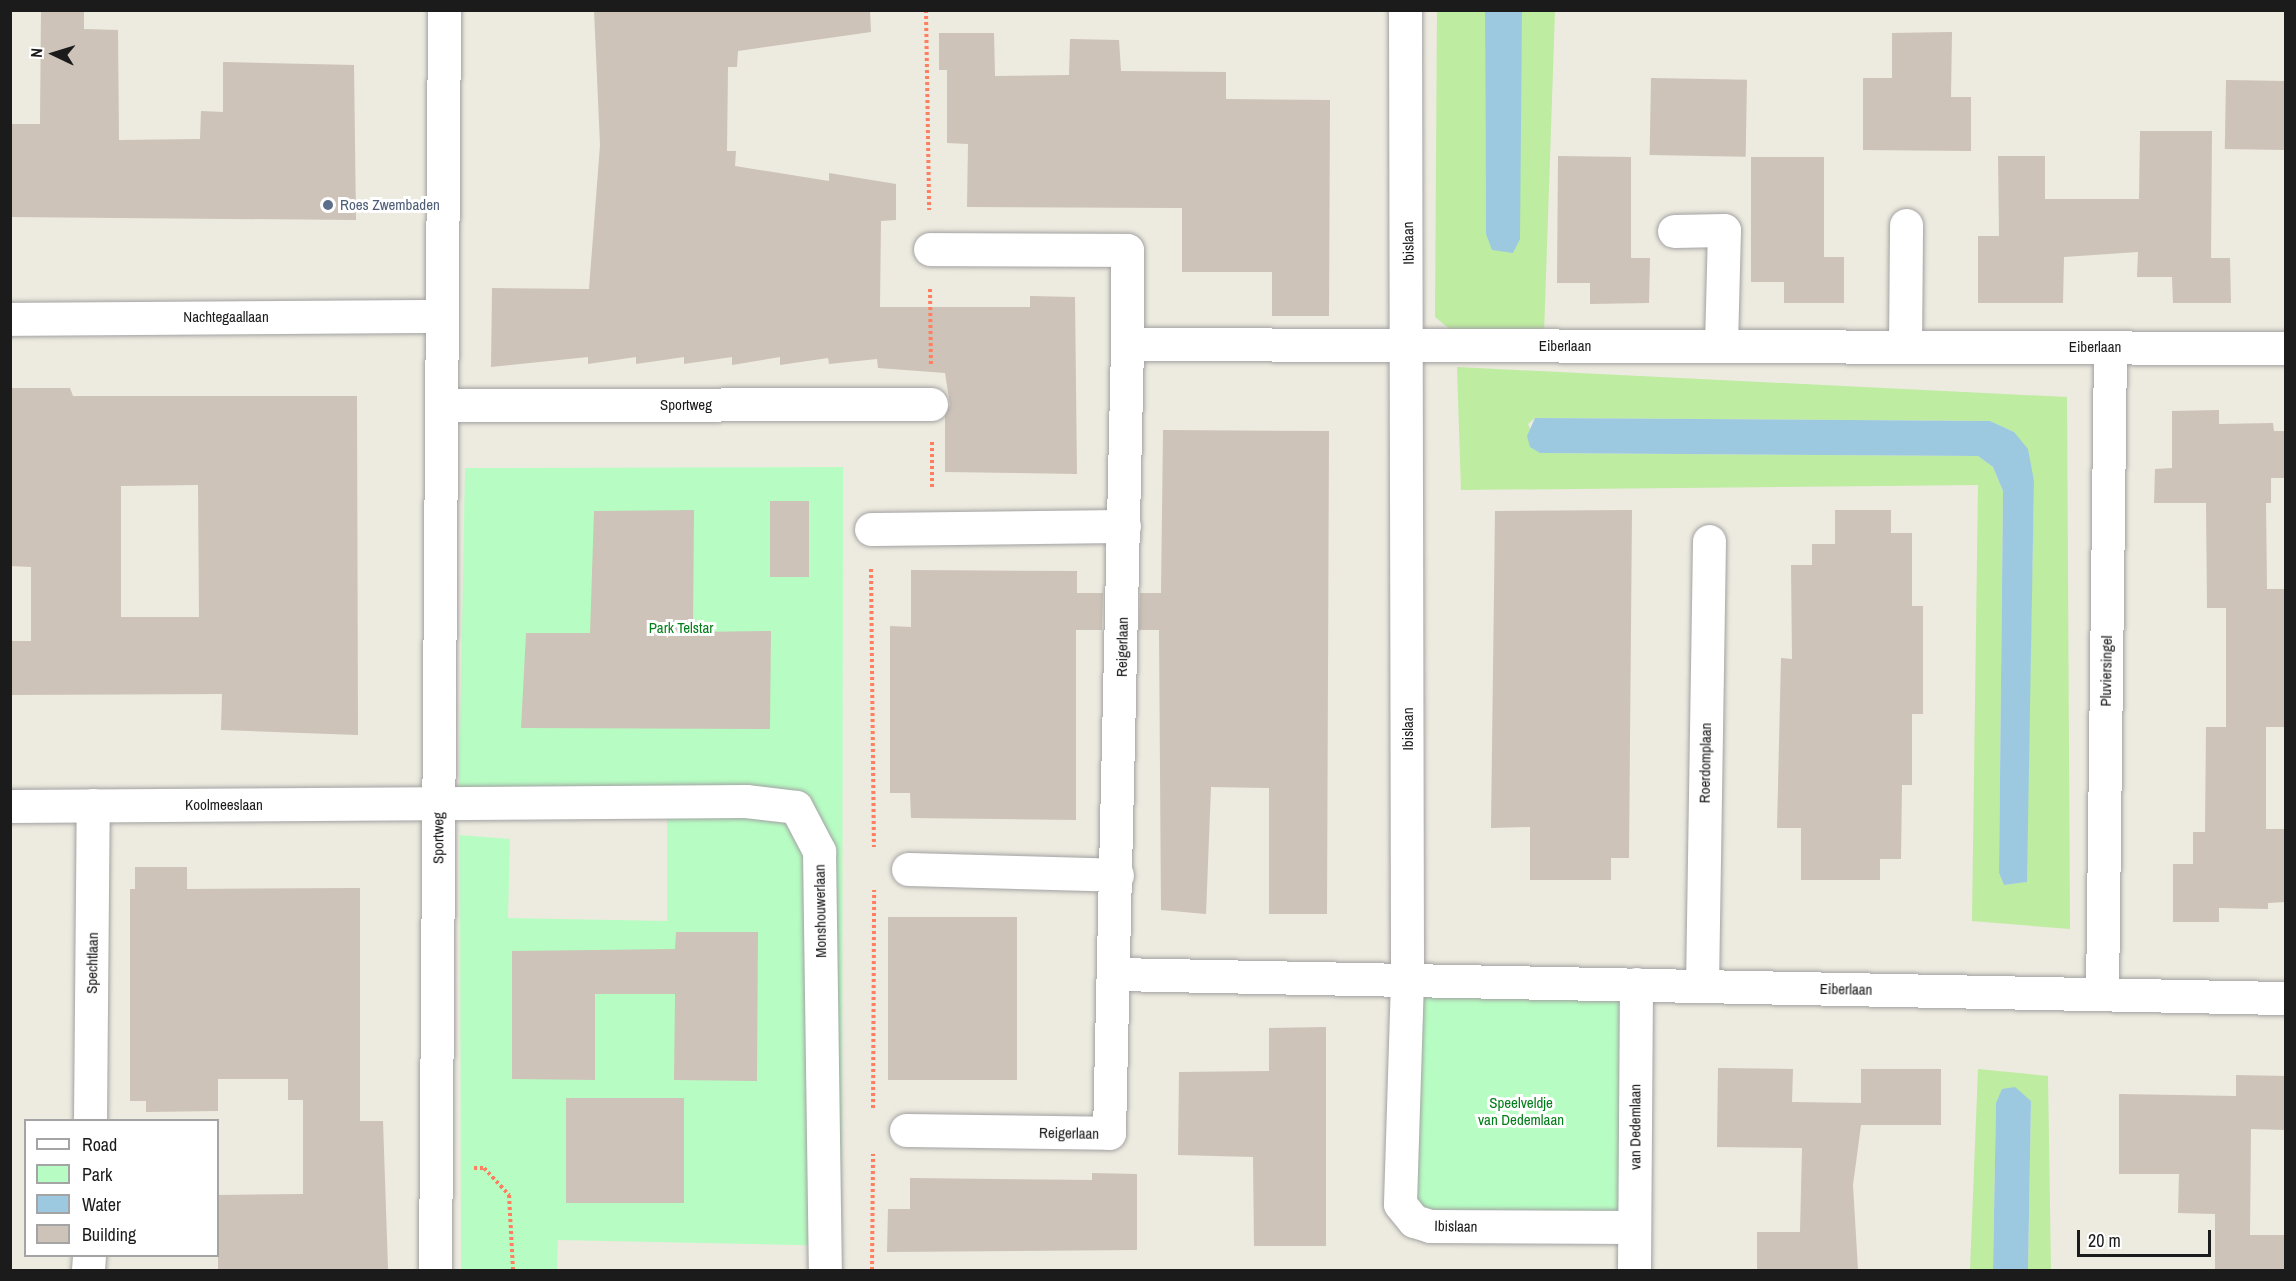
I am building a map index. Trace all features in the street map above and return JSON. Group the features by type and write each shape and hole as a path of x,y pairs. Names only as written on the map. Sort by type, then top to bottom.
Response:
{"street":[{"name":"Sportweg","path":"435,1270 444,10"},
{"name":"Ibislaan","path":"1405,10 1409,345 1407,980 1400,1204 1414,1221 1430,1226 1634,1227"},
{"path":"1905,346 1906,225"},
{"path":"1674,231 1724,230 1721,346"},
{"name":"Reigerlaan","path":"906,1130 1109,1133 1116,974 1127,250 930,249"},
{"name":"Nachtegaallaan","path":"10,319 442,316"},
{"path":"1127,345 1409,345"},
{"name":"Eiberlaan","path":"1409,345 2286,348"},
{"name":"Pluviersingel","path":"2102,994 2110,347"},
{"name":"Sportweg","path":"441,405 931,404"},
{"path":"871,529 1124,526"},
{"name":"Roerdomplaan","path":"1702,986 1709,541"},
{"name":"Monshouwerlaan","path":"438,805 746,801 796,807 819,851 825,1270"},
{"name":"Spechtlaan","path":"90,1119 93,805"},
{"name":"Koolmeeslaan","path":"10,806 438,805"},
{"path":"908,869 1117,875"},
{"path":"1116,974 1407,980"},
{"name":"Eiberlaan","path":"1407,980 2286,998"},
{"name":"van Dedemlaan","path":"1634,1270 1636,984"}],"path":[{"path":"871,529 874,857"},
{"path":"873,1117 874,880"},
{"path":"872,1270 873,1141"},
{"path":"436,1166 484,1168 509,1195 513,1270"}],"green space":[{"path":"1437,11 1485,11 1486,234 1517,245 1522,11 1555,11 1544,334 1458,336 1435,317"},
{"path":"1457,367 2067,397 2070,929 1972,921 1978,485 1461,490","holes":["1535,418 1990,421 2014,432 2034,481 2026,882 2004,885 1999,873 2003,491 1993,467 1978,456 1541,453 1528,424"]},
{"name":"Park Telstar","path":"843,467 842,1246 558,1240 557,1270 461,1270 460,835 510,839 508,918 667,921 667,790 459,793 465,468"},
{"name":"Speelveldje van Dedemlaan","path":"1630,990 1626,1221 1433,1215 1416,1201 1419,993"},
{"path":"1978,1069 2048,1076 2051,1270 2028,1270 2031,1101 1996,1103 1993,1270 1970,1270"}],"water":[{"path":"1485,11 1522,11 1520,239 1513,253 1492,250 1486,234"},
{"path":"1535,418 1990,421 2014,432 2028,449 2034,481 2027,882 2004,885 1999,873 2003,491 1993,467 1978,456 1540,453 1530,447 1527,436"},
{"path":"2015,1087 2031,1101 2028,1270 1993,1270 1996,1103 2002,1089"}],"building":[{"path":"41,10 84,10 84,29 118,30 119,140 200,139 201,111 223,112 223,62 354,65 356,220 10,217 12,124 40,124"},
{"path":"594,10 870,10 871,32 738,51 737,67 728,67 727,151 736,151 735,166 829,181 829,173 896,184 896,220 881,221 880,307 1030,307 1030,296 1075,297 1077,474 945,472 945,416 950,405 945,373 878,368 877,359 829,364 828,358 780,365 780,357 732,365 732,357 684,364 684,357 636,364 636,357 588,364 588,357 491,367 492,288 589,289 600,145"},
{"path":"1952,32 1951,97 1971,97 1971,151 1863,150 1863,78 1892,78 1892,33"},
{"path":"939,33 994,33 995,76 1069,75 1070,39 1119,40 1121,71 1226,72 1226,99 1330,100 1329,316 1272,316 1272,272 1182,272 1182,208 967,207 968,144 947,143 947,70 939,70"},
{"path":"1651,78 1747,80 1746,157 1650,155"},
{"path":"2226,80 2286,81 2285,150 2225,149"},
{"path":"2140,131 2212,131 2211,258 2230,258 2231,303 2173,303 2172,277 2137,277 2138,252 2064,257 2063,303 1978,303 1978,236 1999,236 1998,156 2045,156 2045,199 2139,199"},
{"path":"1558,156 1631,157 1631,258 1650,258 1649,303 1590,304 1590,283 1557,283"},
{"path":"1751,157 1824,157 1824,257 1844,257 1844,303 1784,303 1784,282 1751,282"},
{"path":"10,388 70,388 73,396 357,396 358,735 221,730 222,694 10,695 10,641 31,641 31,567 10,566","holes":["198,485 199,617 121,617 121,486"]},
{"path":"2219,410 2219,424 2273,423 2274,431 2286,431 2286,478 2271,478 2271,503 2266,503 2267,589 2286,589 2286,727 2266,727 2266,829 2286,829 2286,902 2268,903 2268,909 2219,908 2219,922 2173,922 2173,864 2193,864 2193,832 2205,832 2206,727 2226,727 2226,608 2207,608 2206,503 2154,503 2155,469 2172,468 2172,411"},
{"path":"1163,430 1329,431 1327,914 1269,914 1269,788 1211,787 1206,914 1161,910 1159,630 1139,630 1140,593 1161,593"},
{"path":"770,501 809,501 809,577 770,577"},
{"path":"694,510 693,632 771,631 770,729 521,728 526,633 590,633 594,511"},
{"path":"1632,510 1629,858 1611,858 1611,880 1530,880 1530,827 1491,828 1495,511"},
{"path":"1835,510 1891,510 1891,533 1912,533 1912,606 1923,606 1923,714 1912,714 1912,785 1902,785 1901,859 1880,859 1880,880 1801,880 1801,828 1777,828 1781,658 1792,659 1791,565 1812,565 1812,544 1835,544"},
{"path":"911,570 1077,571 1077,593 1103,593 1102,630 1076,630 1076,820 911,818 910,793 890,793 890,626 911,627"},
{"path":"135,867 187,867 187,889 360,888 360,1121 383,1121 388,1269 218,1270 219,1195 303,1194 303,1100 288,1100 288,1079 218,1079 218,1111 146,1112 146,1101 130,1101 130,889 135,889"},
{"path":"888,917 1017,917 1017,1080 888,1080"},
{"path":"676,932 758,932 757,1081 674,1080 675,994 595,994 595,1080 512,1079 512,951 675,949"},
{"path":"1326,1027 1326,1246 1254,1246 1253,1157 1178,1155 1179,1072 1269,1071 1269,1028"},
{"path":"1718,1068 1793,1069 1792,1102 1861,1103 1861,1069 1941,1069 1941,1125 1861,1125 1853,1185 1858,1270 1757,1270 1757,1232 1800,1232 1802,1148 1717,1147"},
{"path":"2236,1075 2286,1076 2286,1130 2251,1129 2250,1235 2286,1235 2286,1270 2215,1270 2215,1214 2178,1213 2179,1174 2119,1174 2119,1094 2236,1096"},
{"path":"566,1098 684,1098 684,1203 566,1203"},
{"path":"1092,1173 1137,1174 1137,1250 887,1252 888,1209 910,1209 910,1178 1092,1180"}],"place":[{"name":"Roes Zwembaden","path":"328,205"}]}
